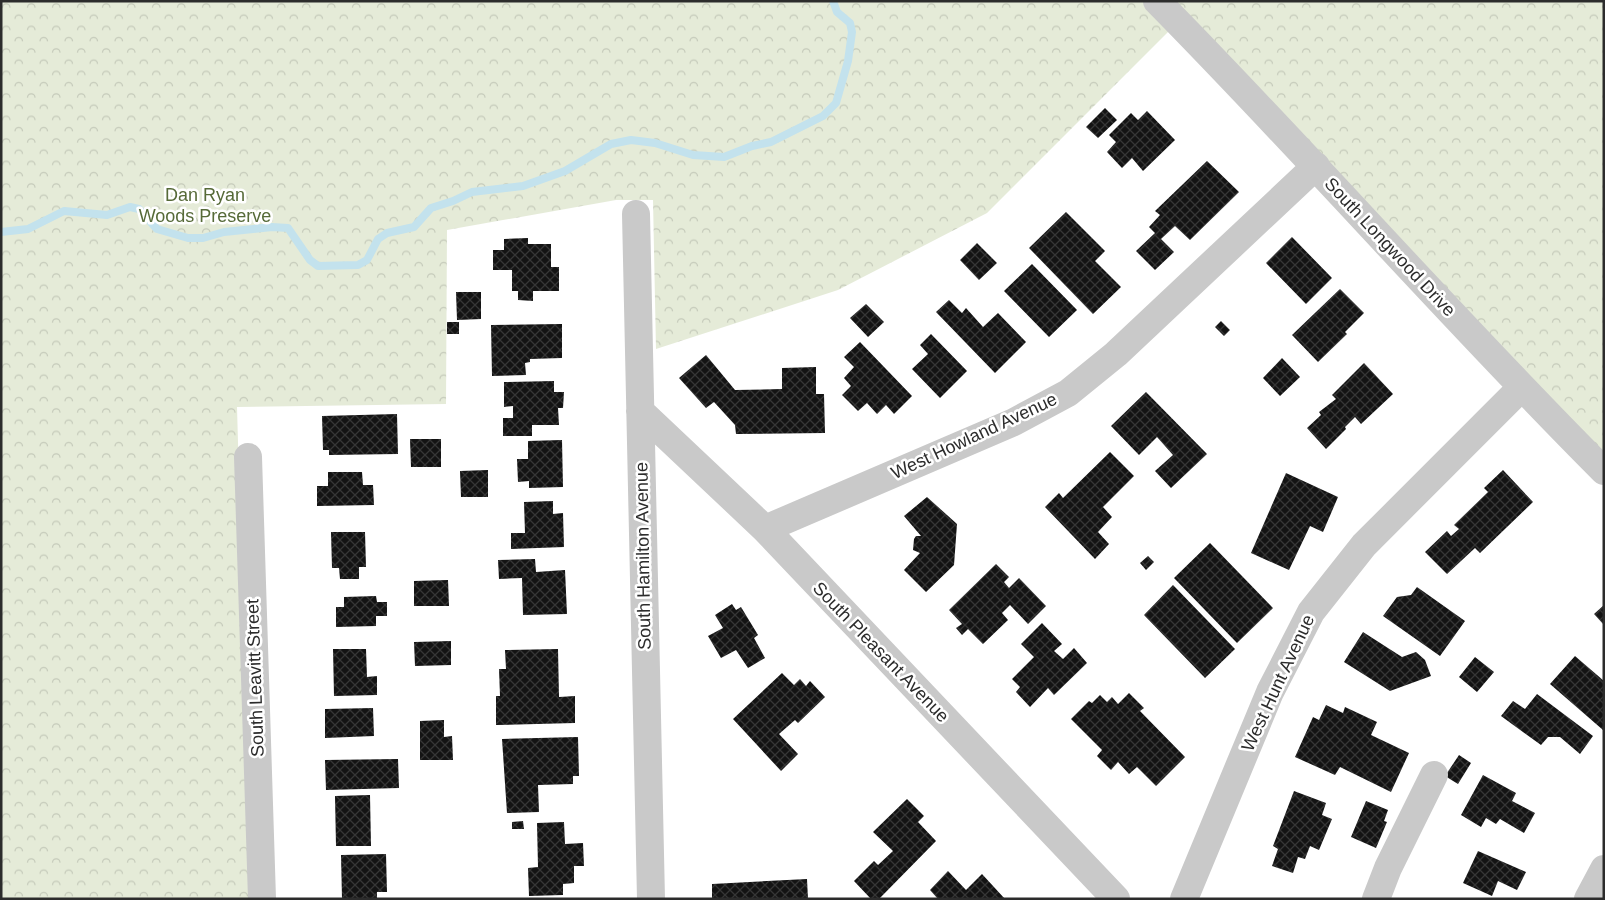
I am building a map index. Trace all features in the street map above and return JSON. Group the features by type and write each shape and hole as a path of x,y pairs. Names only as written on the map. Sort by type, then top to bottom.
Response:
{"street":[{"name":"South Longwood Drive","path":"1157,1 1316,166 1521,388 1604,471"},
{"name":"West Howland Avenue","path":"764,529 1014,422 1068,393 1116,354 1316,166"},
{"name":"South Hamilton Avenue","path":"636,214 651,899"},
{"name":"West Hunt Avenue","path":"1184,899 1270,692 1311,612 1364,545 1521,388"},
{"name":"South Pleasant Avenue","path":"640,410 764,529 1116,899"},
{"name":"South Leavitt Street","path":"248,457 262,899"},
{"path":"1376,899 1388,868 1434,775"},
{"path":"1588,899 1604,869"}],"green space":[{"name":"Dan Ryan Woods Preserve","path":"1,1 1604,1 1604,453 1178,22 987,213 838,290 656,349 653,200 616,200 447,230 446,404 237,407 251,899 1,899"}],"building":[{"path":"1105,108 1117,120 1098,138 1086,127"},
{"path":"1147,111 1175,140 1143,171 1132,158 1122,168 1107,152 1116,142 1109,135 1131,113 1138,120"},
{"path":"1207,161 1239,192 1190,240 1175,226 1161,239 1174,252 1155,270 1136,251 1155,233 1149,227 1160,215 1155,211"},
{"path":"1066,212 1105,251 1095,261 1121,287 1093,314 1029,248"},
{"path":"1292,237 1332,278 1306,304 1266,263"},
{"path":"528,238 528,244 551,244 551,267 559,267 559,291 533,291 533,301 518,300 518,291 512,291 512,270 493,270 493,250 504,250 504,239"},
{"path":"977,243 997,263 979,280 960,260"},
{"path":"1032,264 1077,310 1049,337 1004,291"},
{"path":"1340,289 1364,313 1345,332 1347,334 1318,362 1292,335"},
{"path":"456,292 481,292 481,319 457,320"},
{"path":"949,300 962,313 966,308 983,327 998,313 1026,342 995,373 936,312"},
{"path":"866,304 884,322 868,337 850,318"},
{"path":"1221,321 1230,330 1224,336 1215,327"},
{"path":"447,322 459,322 459,334 447,334"},
{"path":"562,324 562,358 530,359 530,362 525,363 526,375 492,376 491,325"},
{"path":"931,334 967,371 940,398 912,369 928,354 920,345"},
{"path":"860,342 912,396 894,414 886,405 877,414 867,403 858,411 842,395 851,386 844,378 854,367 844,357"},
{"path":"706,355 735,390 782,389 782,368 816,367 816,394 824,394 825,433 736,434 735,425 714,402 706,408 679,378"},
{"path":"1282,358 1300,377 1280,396 1263,378"},
{"path":"1364,363 1393,394 1361,424 1355,417 1326,449 1307,428 1321,415 1319,412 1336,399 1332,395"},
{"path":"554,381 554,392 564,392 563,408 558,408 559,425 532,425 532,436 503,436 503,418 513,418 513,406 504,407 504,382"},
{"path":"1146,392 1207,454 1171,488 1155,471 1173,455 1157,437 1139,455 1111,426"},
{"path":"397,414 398,454 329,455 329,450 323,450 322,416"},
{"path":"410,439 441,439 441,467 411,467"},
{"path":"562,440 563,487 529,488 529,481 518,482 517,459 528,459 528,441"},
{"path":"1110,452 1134,476 1103,507 1112,517 1098,532 1109,544 1095,559 1045,507 1059,493 1063,498"},
{"path":"488,470 488,497 461,497 460,471"},
{"path":"1503,470 1533,502 1480,553 1475,548 1447,574 1425,552 1447,531 1451,536 1459,529 1454,525 1488,492 1484,488"},
{"path":"328,472 362,472 363,485 373,485 374,505 317,506 317,486 328,486"},
{"path":"1286,473 1338,497 1323,532 1310,526 1289,570 1251,553"},
{"path":"927,497 957,524 954,565 926,592 904,570 920,553 913,550 914,539 916,536 921,536 904,516"},
{"path":"553,501 553,514 563,513 564,547 511,549 511,533 525,533 524,502"},
{"path":"331,532 365,532 366,567 359,567 359,579 340,579 339,568 332,568"},
{"path":"1210,543 1273,608 1237,643 1174,578"},
{"path":"1148,556 1154,562 1146,570 1140,563"},
{"path":"535,559 536,572 565,570 567,614 523,615 522,578 499,579 498,560"},
{"path":"996,564 1009,577 1004,582 1009,588 1019,578 1046,606 1028,624 1010,605 1002,613 1008,620 983,644 968,629 962,635 956,628 962,624 949,610"},
{"path":"448,580 449,606 414,606 414,581"},
{"path":"1173,585 1235,649 1205,678 1144,615"},
{"path":"1417,587 1465,621 1440,656 1383,616 1397,597 1411,595"},
{"path":"376,596 377,602 387,602 387,616 376,616 376,626 336,627 336,607 344,607 344,597"},
{"path":"732,604 736,610 741,607 758,635 754,638 765,658 748,668 736,650 721,658 708,636 723,628 715,615"},
{"path":"1604,605 1604,625 1594,614"},
{"path":"1042,623 1062,644 1054,651 1063,659 1074,648 1087,663 1054,695 1048,688 1030,707 1016,692 1020,687 1012,679 1034,657 1021,644"},
{"path":"1363,632 1402,657 1416,652 1425,660 1431,676 1390,691 1344,662"},
{"path":"451,641 451,665 415,666 414,642"},
{"path":"333,649 366,649 367,677 377,676 377,695 334,696"},
{"path":"558,649 559,697 575,696 575,723 496,725 496,696 500,696 499,669 506,669 505,650"},
{"path":"1575,656 1604,681 1603,730 1550,684"},
{"path":"1475,657 1494,672 1477,692 1459,677"},
{"path":"782,673 794,685 800,679 806,686 810,681 825,697 798,723 795,720 779,734 798,754 781,771 733,719"},
{"path":"1129,693 1144,708 1140,711 1185,757 1156,786 1137,767 1129,774 1118,762 1111,770 1097,756 1102,750 1071,719 1089,701 1092,703 1100,695 1107,702 1112,697 1118,704"},
{"path":"1537,694 1593,736 1580,754 1560,737 1548,737 1541,745 1501,716 1513,701 1525,709"},
{"path":"1326,705 1343,713 1345,707 1377,722 1371,735 1409,753 1391,792 1340,767 1335,775 1295,757 1313,717 1319,720"},
{"path":"373,708 374,736 325,738 325,709"},
{"path":"444,720 444,737 452,736 453,760 420,760 420,721"},
{"path":"578,737 579,776 573,776 573,784 538,785 539,812 507,813 502,739"},
{"path":"1459,755 1471,763 1458,784 1445,776"},
{"path":"398,759 399,788 326,790 325,760"},
{"path":"1483,775 1516,793 1512,801 1535,813 1524,833 1500,819 1496,824 1486,818 1481,827 1461,815"},
{"path":"1294,791 1326,803 1322,815 1332,819 1319,850 1310,846 1305,859 1298,857 1293,873 1272,866 1278,849 1273,846"},
{"path":"370,795 371,846 336,846 335,796"},
{"path":"907,799 924,816 918,822 936,841 879,899 871,899 854,881 874,861 878,865 893,851 873,832"},
{"path":"1366,801 1388,810 1384,821 1387,822 1376,848 1351,837"},
{"path":"523,821 524,829 512,829 512,822"},
{"path":"564,822 565,844 583,843 584,866 574,866 574,883 563,884 563,895 529,896 528,868 538,867 537,823"},
{"path":"1478,851 1526,872 1517,890 1498,881 1492,896 1463,883"},
{"path":"386,854 387,892 377,892 377,899 342,899 341,855"},
{"path":"948,871 966,890 982,874 1005,899 938,899 930,890"},
{"path":"807,879 808,899 712,899 712,884"}],"waterway":[{"path":"1,232 28,229 64,211 107,215 130,207 139,209 157,229 188,238 203,238 224,232 272,227 288,228 310,260 318,266 358,265 367,260 378,239 387,233 414,227 431,208 472,192 523,186 565,171 611,144 631,140 655,143 693,155 724,157 752,146 771,142 823,116 836,103 848,61 852,32 850,23 837,12 833,1"}]}
